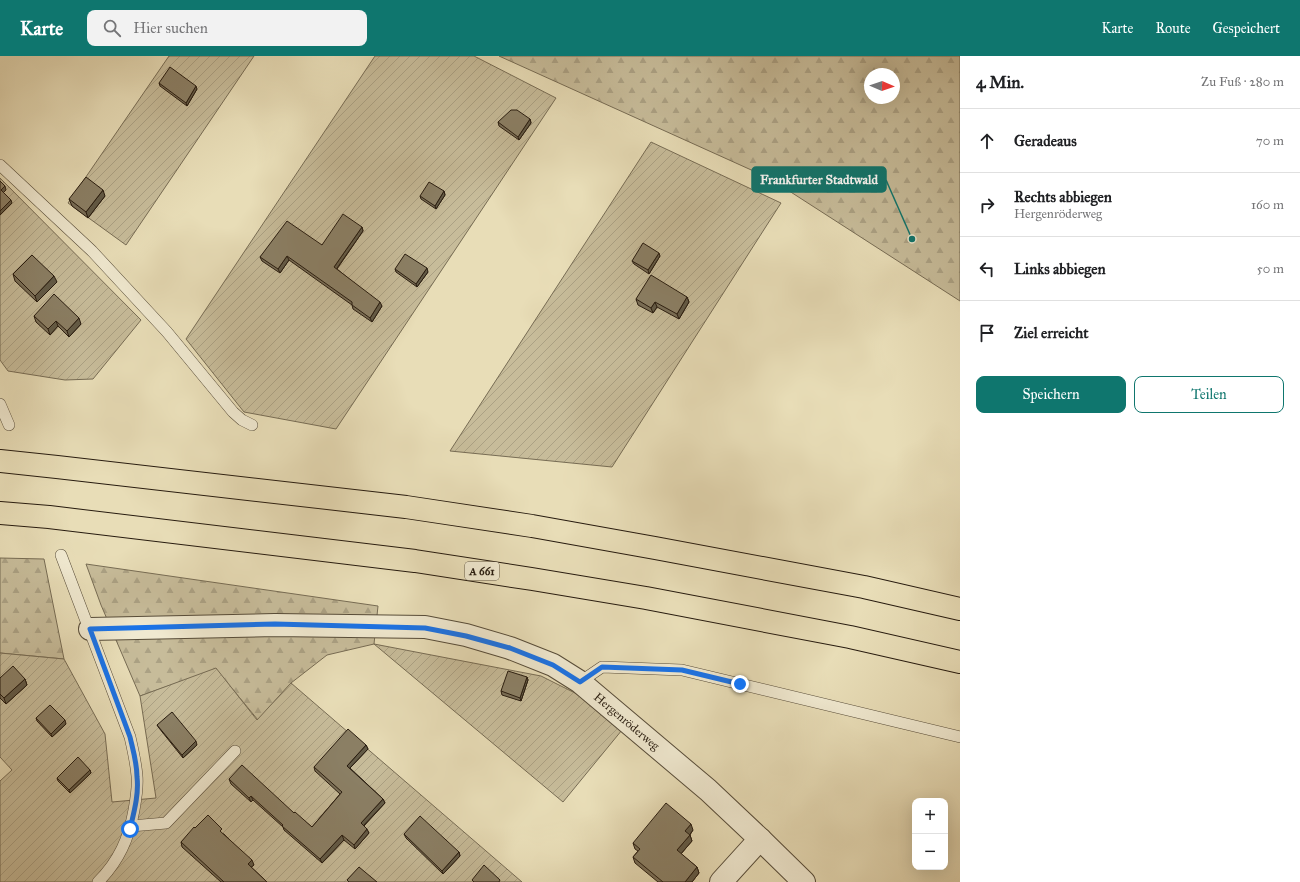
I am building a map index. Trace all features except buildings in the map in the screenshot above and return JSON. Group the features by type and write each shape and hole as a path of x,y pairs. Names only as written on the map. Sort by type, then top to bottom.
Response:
{"highway":[{"path":"0,461 422,509 532,526 663,549 864,587 960,609"},
{"name":"A 661","path":"0,513 49,517 415,561 532,579 646,598 850,637 960,662"}],"street":[{"name":"Hergenröderweg","path":"90,629 275,624 425,628 466,636 510,648 553,665 580,682 708,790 804,882"},
{"path":"721,882 760,839"}],"lane":[{"path":"0,165 92,251 167,332 233,412 242,420 252,425"},
{"path":"0,404 9,425"},
{"path":"61,555 130,737 138,777 137,795 131,826 121,852 106,874 98,882"},
{"path":"580,682 602,667 682,670 960,736"},
{"path":"131,826 166,823 235,751"}],"green space":[{"path":"169,56 254,56 126,245 68,203"},
{"path":"375,56 474,56 556,98 336,429 244,412 186,339"},
{"path":"499,56 960,56 960,301 769,178"},
{"path":"651,142 781,203 612,467 450,451"},
{"path":"0,178 141,320 93,379 65,380 8,371 0,360"},
{"path":"0,558 44,559 64,659 0,653"},
{"path":"86,564 378,606 374,644 327,655 291,683 258,720 216,669 140,696 101,605"},
{"path":"374,644 541,676 587,699 622,730 563,802"},
{"path":"0,653 64,659 105,734 112,802 156,798 140,696 216,668 257,720 291,683 522,882 0,882 0,781 12,770 0,757"}],"place":[{"name":"Frankfurter Stadtwald","path":"912,239"}],"route":[{"path":"130,829 137,795 138,777 134,755 130,737 90,629 275,624 425,628 466,636 510,648 553,665 580,682 602,667 682,670 740,684"}]}
